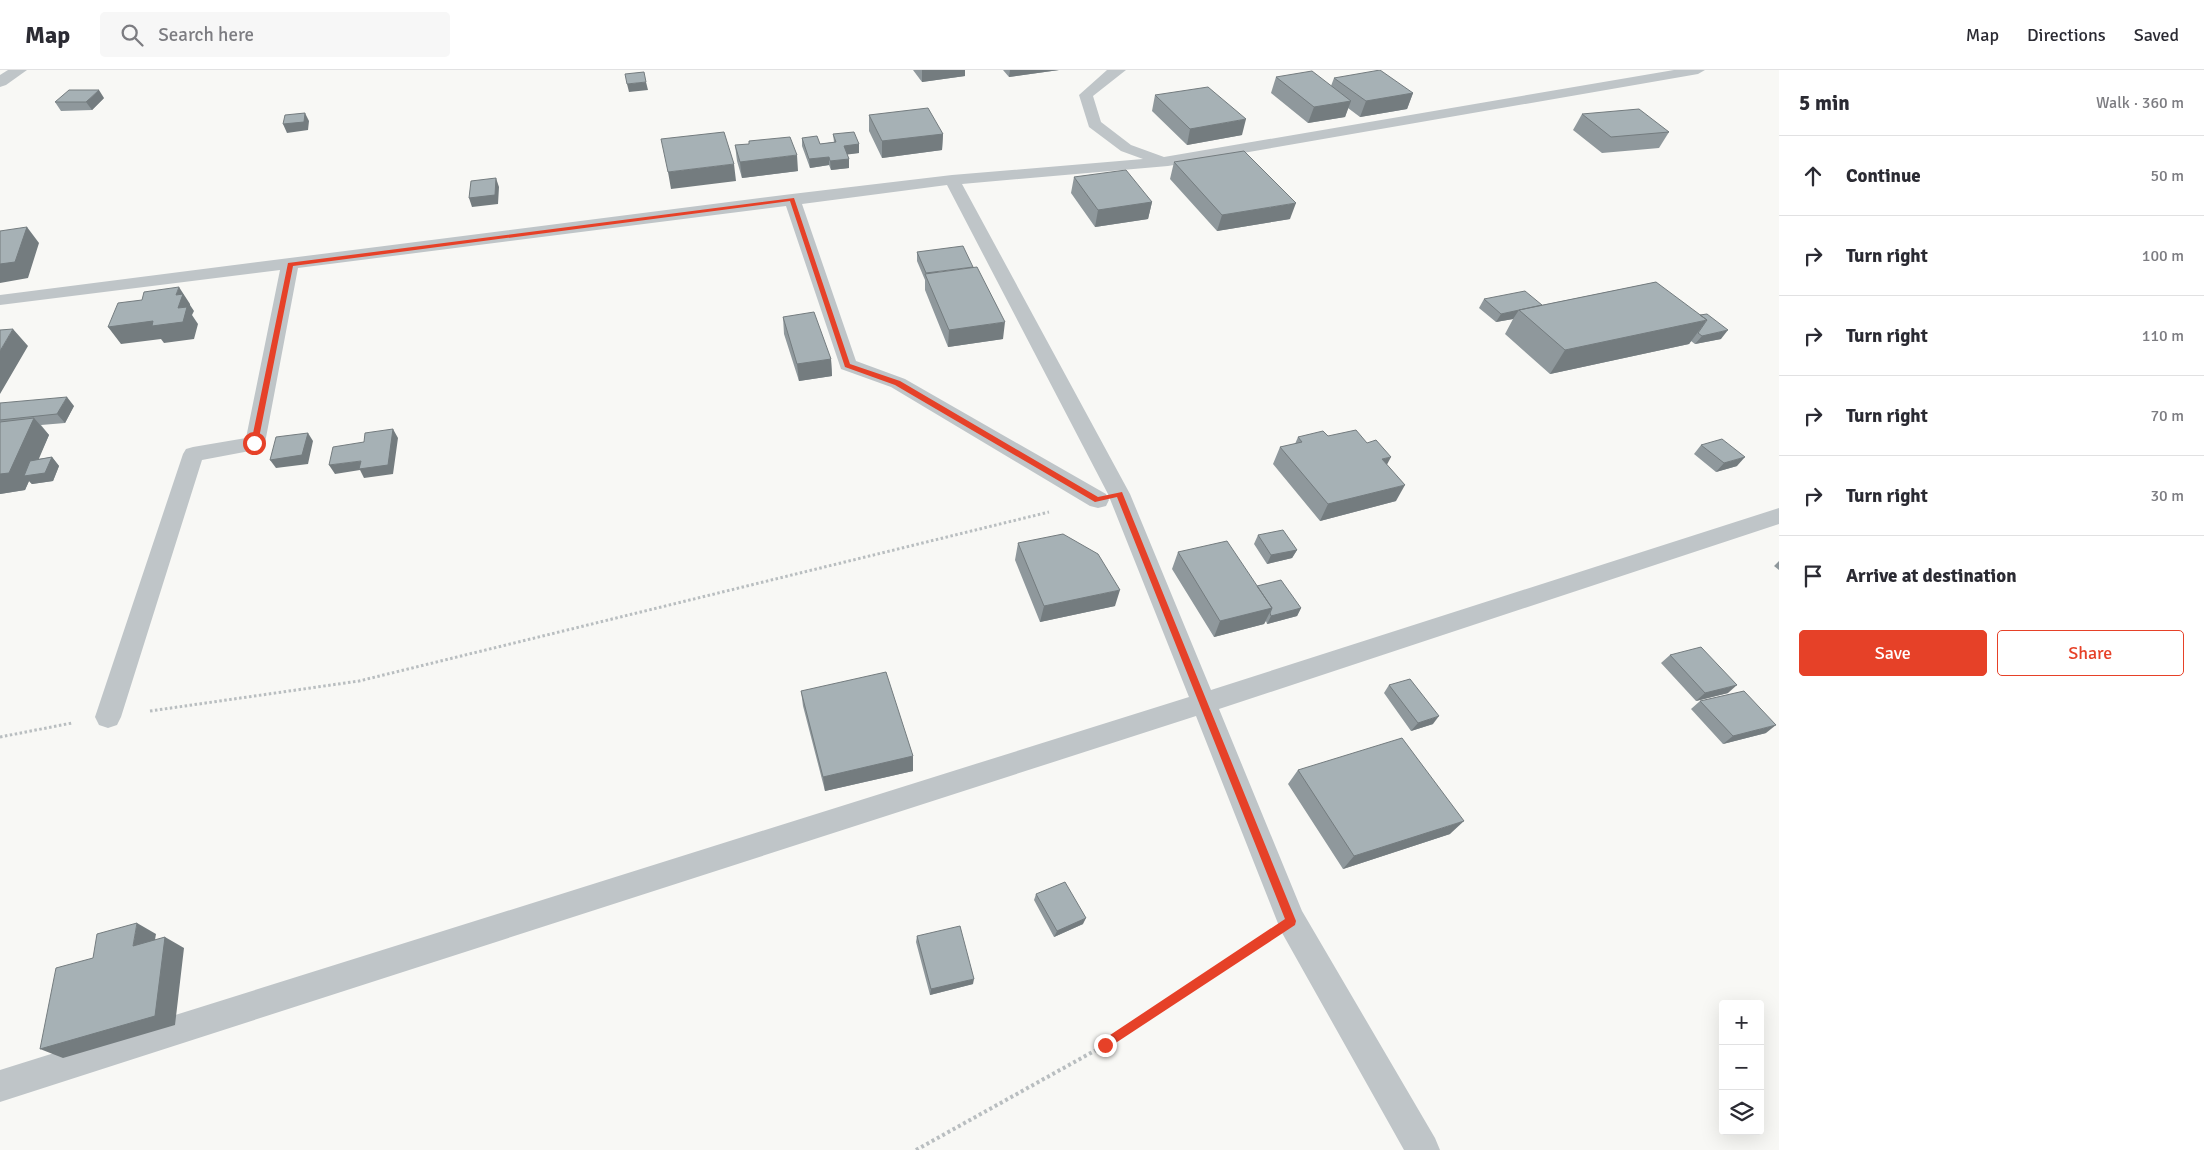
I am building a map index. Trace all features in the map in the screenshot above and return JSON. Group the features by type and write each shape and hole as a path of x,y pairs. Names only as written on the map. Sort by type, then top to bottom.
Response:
{"street":[{"path":"0,82 18,70"}],"lane":[{"path":"1119,70 1113,72 1086,95 1094,124 1126,148 1168,161"},
{"path":"0,300 792,199 952,180 1168,161 1698,70"},
{"path":"952,180 1119,494 1291,921 1423,1150"},
{"path":"792,199 848,365 898,383 1098,500"},
{"path":"108,717 193,454 254,443 290,264"},
{"path":"0,1086 1204,703 1779,516"}],"path":[{"path":"0,737 108,717 359,681 1098,500"},
{"path":"916,1150 1105,1045 1291,921"}],"building":[{"path":"1380,70 1413,93 1366,101 1334,78"},
{"path":"1312,71 1351,101 1314,107 1276,77"},
{"path":"644,72 646,82 627,84 625,74"},
{"path":"1208,87 1246,119 1190,129 1155,95"},
{"path":"69,90 99,90 86,102 55,102"},
{"path":"928,108 943,134 882,141 869,115"},
{"path":"1639,109 1669,132 1611,137 1582,114"},
{"path":"305,113 304,122 283,124 285,115"},
{"path":"724,132 734,164 668,172 661,139"},
{"path":"854,132 859,144 844,146 849,159 830,161 829,157 809,159 802,138 817,136 820,144 836,142 833,134"},
{"path":"790,137 797,155 740,162 735,145 749,144 749,141"},
{"path":"1244,151 1296,203 1222,215 1174,162"},
{"path":"1126,170 1152,202 1098,210 1074,177"},
{"path":"496,178 495,195 469,198 471,181"},
{"path":"27,227 15,262 0,264 0,231"},
{"path":"963,246 973,267 926,273 917,252"},
{"path":"977,267 1005,322 949,330 925,274"},
{"path":"1656,282 1707,320 1565,350 1519,310"},
{"path":"179,287 176,295 183,294 178,308 187,307 183,322 152,326 153,321 108,327 118,303 142,300 144,292"},
{"path":"1525,291 1542,305 1501,314 1484,299"},
{"path":"814,312 831,359 797,364 783,317"},
{"path":"1707,314 1728,330 1702,336 1698,333 1707,320 1700,315"},
{"path":"13,329 0,351 0,330"},
{"path":"67,397 57,414 0,420 0,403"},
{"path":"34,418 9,473 0,474 0,422"},
{"path":"393,429 388,465 359,469 361,461 329,465 333,447 364,442 365,433"},
{"path":"1356,430 1367,443 1376,440 1391,457 1382,459 1405,485 1328,504 1280,447 1302,442 1298,437 1323,431 1328,436"},
{"path":"308,433 302,455 270,460 276,437"},
{"path":"1722,439 1745,457 1724,463 1701,445"},
{"path":"52,457 45,473 24,476 30,461"},
{"path":"1283,530 1297,550 1271,555 1258,535"},
{"path":"1063,534 1098,554 1120,590 1044,606 1018,543"},
{"path":"1227,541 1272,608 1220,621 1178,552"},
{"path":"1281,580 1301,608 1271,616 1272,608 1257,586"},
{"path":"1701,647 1737,685 1705,693 1670,655"},
{"path":"886,672 913,756 823,777 801,691"},
{"path":"1410,679 1439,716 1418,723 1389,685"},
{"path":"1744,691 1776,725 1733,736 1700,701"},
{"path":"1402,738 1464,821 1354,856 1298,770"},
{"path":"1065,882 1086,918 1057,931 1036,894"},
{"path":"137,923 133,946 165,937 155,1016 40,1049 56,968 93,958 97,934"},
{"path":"960,926 974,979 931,989 917,936"}],"route":[{"path":"254,443 290,264 792,199 848,365 898,383 1098,500 1119,494 1291,921 1105,1045"}]}
